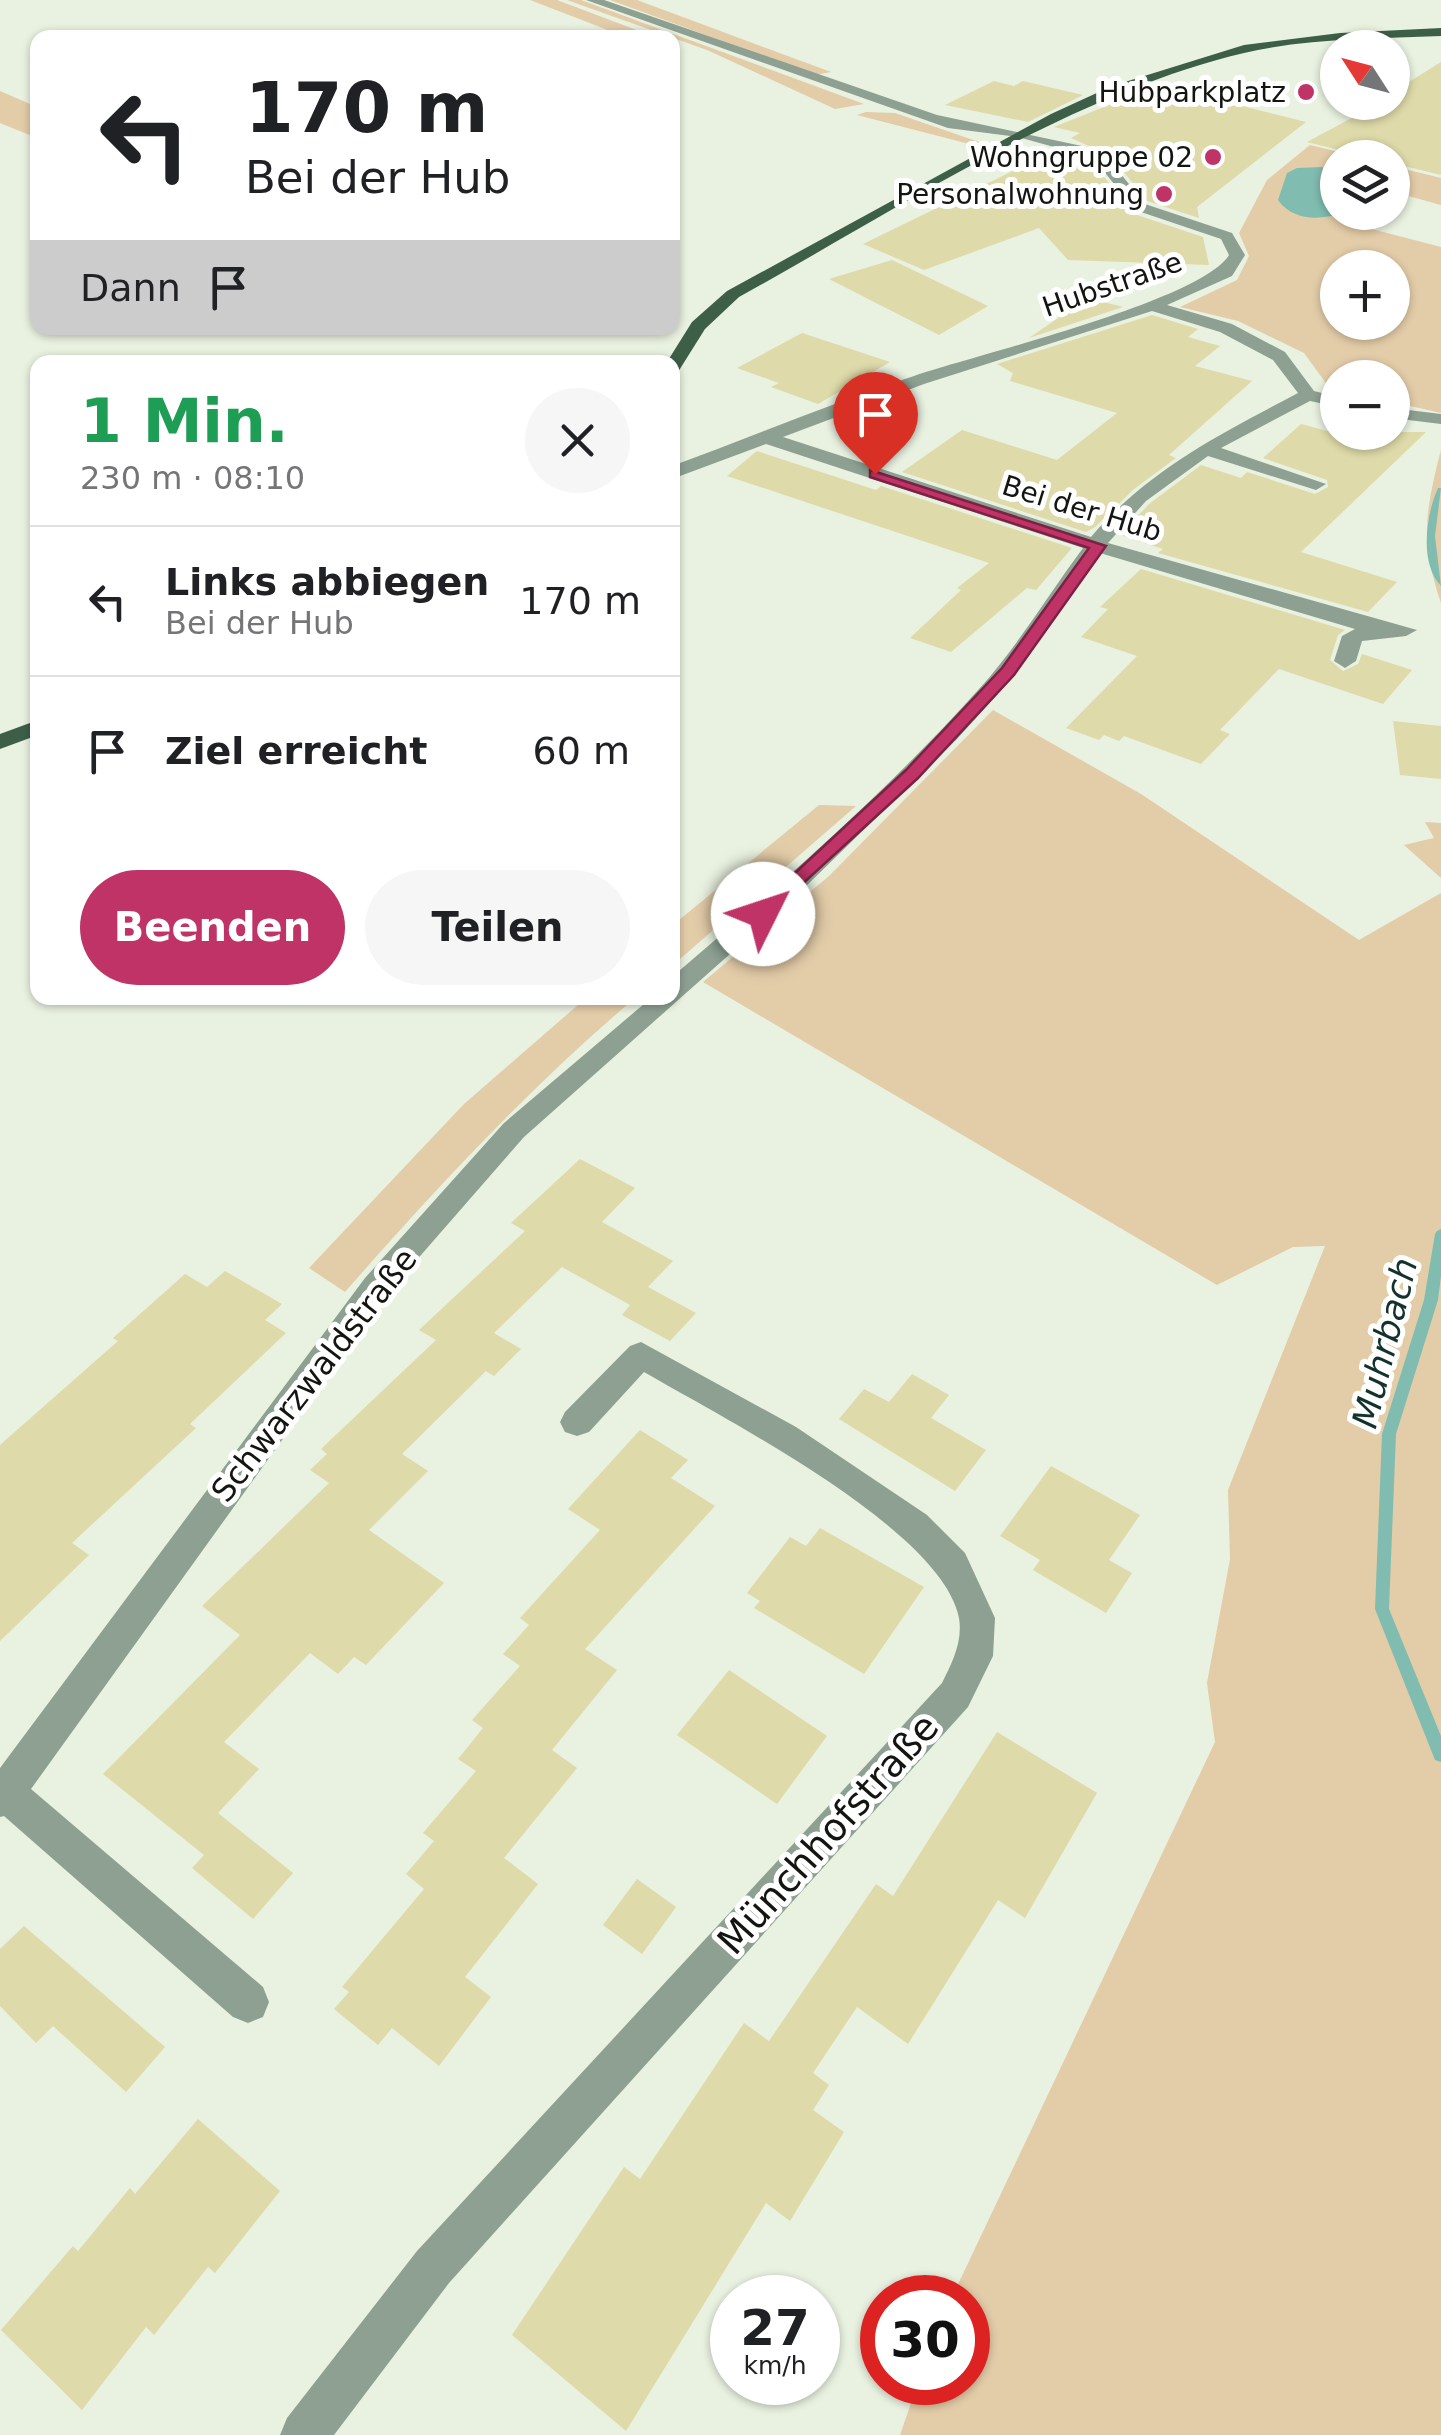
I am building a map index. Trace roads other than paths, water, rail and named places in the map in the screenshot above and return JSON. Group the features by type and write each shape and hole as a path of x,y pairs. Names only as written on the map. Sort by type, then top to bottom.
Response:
{"main road":[{"path":"680,355 698,326 733,294 1022,136 1117,89 1244,49 1307,40 1441,32"},
{"path":"0,742 30,730"}],"street":[{"name":"Hubstraße","path":"592,0 677,30"},
{"name":"Hubstraße","path":"680,31 1006,145"},
{"name":"Hubstraße","path":"680,470 918,380 1152,306 1226,274 1237,254 1227,236 1142,208 1128,196 1114,168 1096,156 938,119"},
{"path":"1152,306 1226,328 1279,356 1308,395 1320,398"},
{"path":"680,985 824,861 912,774 1008,671 1139,496 1208,450 1308,395"},
{"path":"1410,415 1441,419"},
{"name":"Bei der Hub","path":"764,437 1098,546 1395,631 1353,636 1345,661"},
{"path":"1208,450 1316,484"},
{"name":"Schwarzwaldstraße","path":"248,2002 3,1796 376,1286 514,1130 659,1005"},
{"name":"Münchhofstraße","path":"304,2435 433,2267 956,1695 974,1656 977,1618 953,1564 916,1525 784,1437 641,1355 577,1422"}],"water":[{"path":"1320,167 1320,217 1298,215 1278,200 1287,173 1297,168"}],"waterway":[{"name":"Muhrbach","path":"1441,490 1431,536 1441,583"},
{"name":"Muhrbach","path":"1441,1234 1431,1300 1389,1434 1382,1609 1441,1755"}],"place":[{"name":"Hubparkplatz","path":"1306,92"},
{"name":"Wohngruppe 02","path":"1213,157"},
{"name":"Personalwohnung","path":"1164,194"}]}
